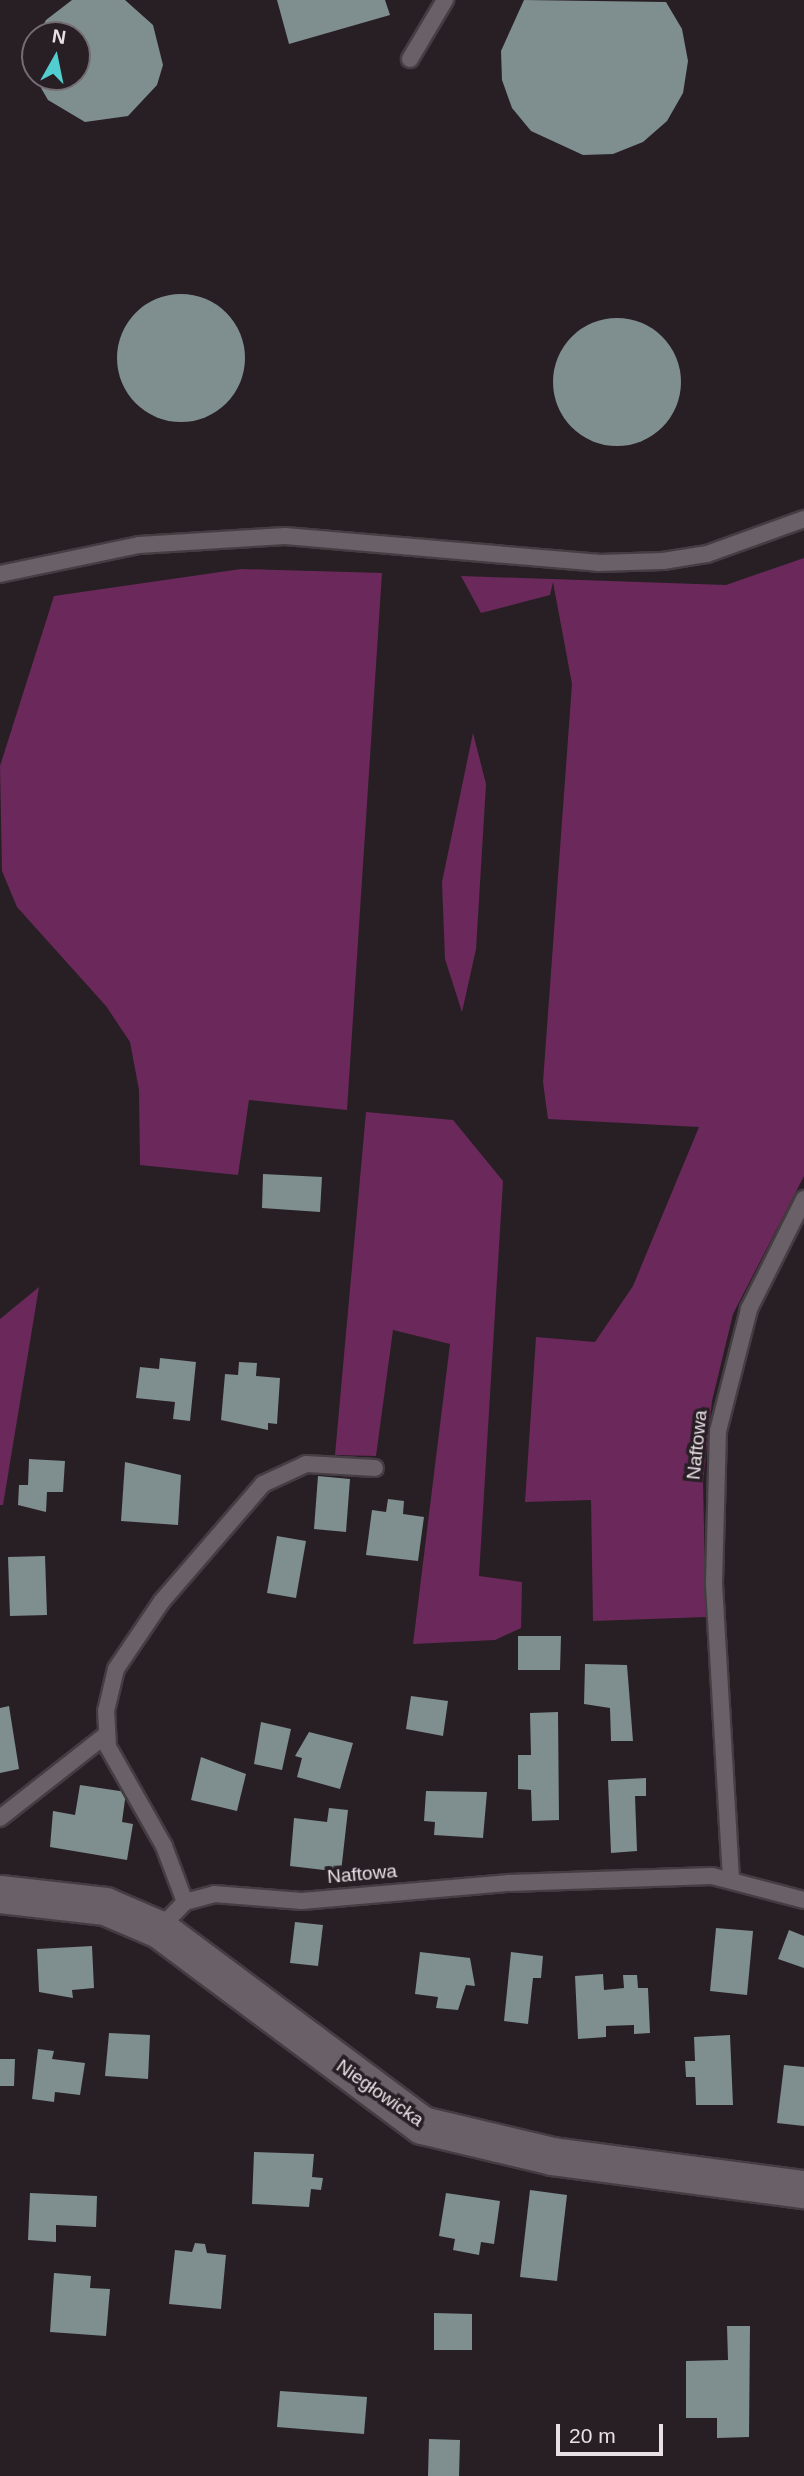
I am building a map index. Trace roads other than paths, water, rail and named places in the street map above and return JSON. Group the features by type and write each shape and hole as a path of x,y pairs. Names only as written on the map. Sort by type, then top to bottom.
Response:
{"street":[{"name":"Niegłowicka","path":"0,1894 105,1906 159,1929 422,2125 552,2156 804,2189"}],"lane":[{"path":"410,59 445,0"},
{"path":"0,574 139,545 285,536 598,563 663,561 707,554 804,519"},
{"name":"Naftowa","path":"731,1879 730,1779 714,1583 718,1432 749,1309 804,1199"},
{"path":"159,1929 185,1902 164,1846 106,1735 110,1688 124,1652 252,1494 276,1475 306,1464 375,1468"},
{"path":"0,1818 106,1735"},
{"name":"Naftowa","path":"185,1902 214,1894 302,1900 580,1879 731,1879 804,1899"}]}
